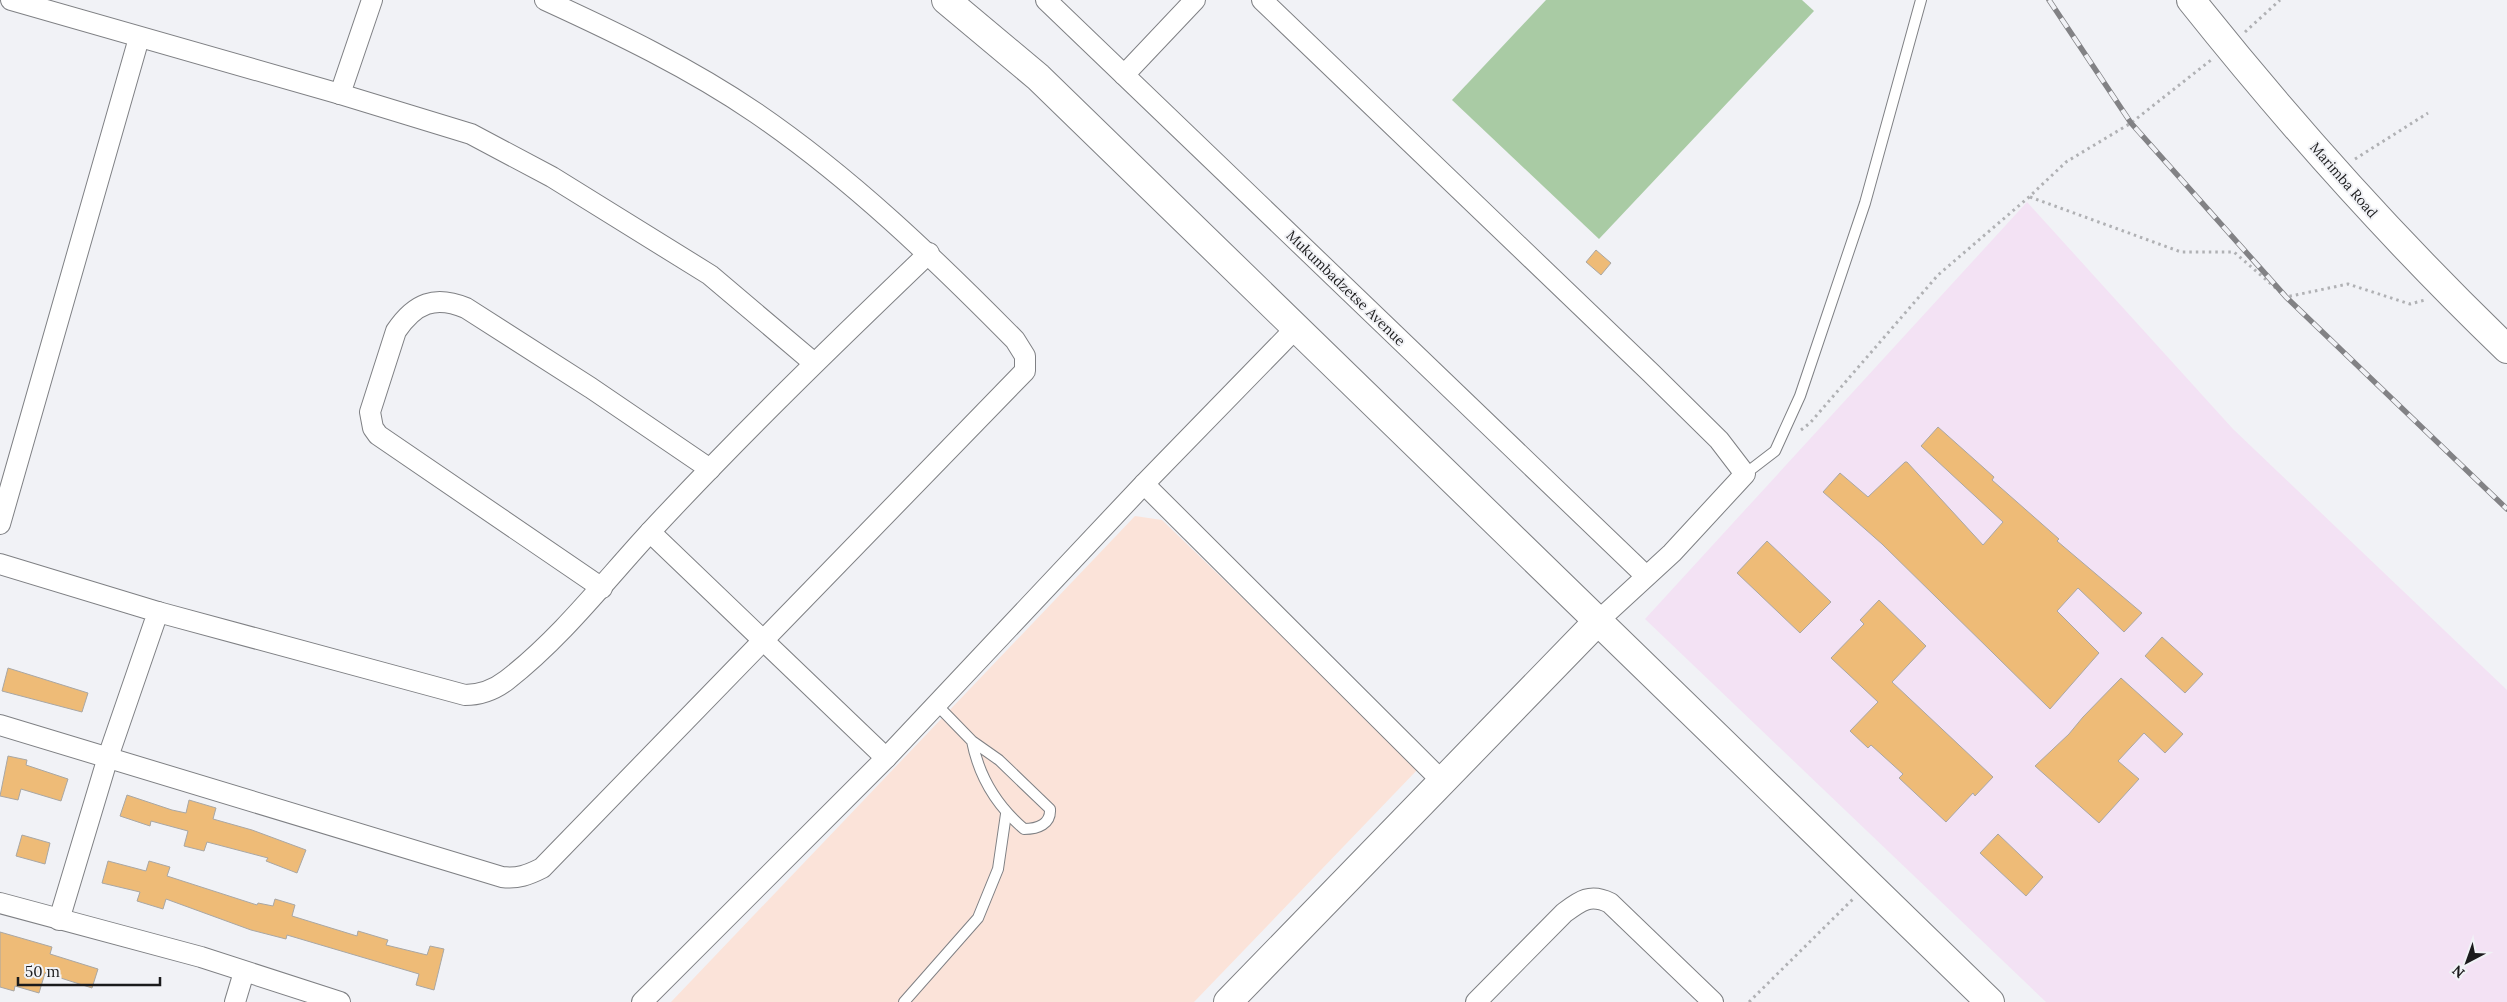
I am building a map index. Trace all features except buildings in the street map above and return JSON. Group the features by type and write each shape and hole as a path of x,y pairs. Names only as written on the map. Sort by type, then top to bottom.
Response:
{"street":[{"path":"11,0 340,94 471,134 552,177 710,275 814,363"},
{"path":"340,94 372,0"},
{"path":"0,725 514,879 526,876 542,868 766,640 1025,371 1026,361 1015,340 929,253 830,167 755,112 682,68 609,29 545,0"},
{"path":"946,0 1038,78 1990,1002"},
{"name":"Mukumbadzetse Avenue","path":"1046,0 1646,576"},
{"path":"1124,75 1195,0"},
{"path":"1228,1002 1598,621 1672,553 1744,474 1719,440 1651,373 1262,0"},
{"name":"Marimba Road","path":"2191,0 2228,47 2335,171 2450,294 2507,350"},
{"path":"0,524 139,38"},
{"path":"0,564 158,612 465,696 490,690 506,680 547,645 602,588 650,532 710,469 814,363 929,253"},
{"path":"602,588 378,435 373,428 370,412 396,331 403,321 410,314 436,301 450,301 466,308 591,388 710,469"},
{"path":"642,1002 886,758 1144,484 1295,329"},
{"path":"1144,484 1443,782"},
{"path":"650,532 766,640 886,758"},
{"path":"59,920 108,756 158,612"},
{"path":"1476,1002 1564,913 1579,901 1593,897 1610,903 1713,1002"},
{"path":"0,903 201,957 340,1002"},
{"path":"235,1002 244,972"}],"lane":[{"path":"1744,474 1775,451 1800,396 1865,203 1921,0"},
{"path":"936,704 972,741 999,760 1050,809 1049,819 1046,824 1032,829 1024,829 1006,814 976,765 972,741"},
{"path":"904,1002 978,918 998,869 1006,814"}],"path":[{"path":"1775,451 1810,423 1938,275 2029,197 2066,162 2130,123 2228,47 2280,0"},
{"path":"2335,171 2428,113"},
{"path":"2029,197 2181,252 2234,252 2286,297 2348,284 2410,304 2450,294"},
{"path":"1749,1002 1868,885"}],"shaded area":[{"path":"2027,202 2233,429 2507,690 2507,1002 2046,1002 1645,619"},
{"path":"1135,516 1162,520 1419,768 1194,1002 671,1002"}],"green space":[{"path":"1546,0 1802,0 1814,11 1599,239 1452,100"}],"railway":[{"path":"2049,0 2131,123 2286,297 2507,509"}]}
